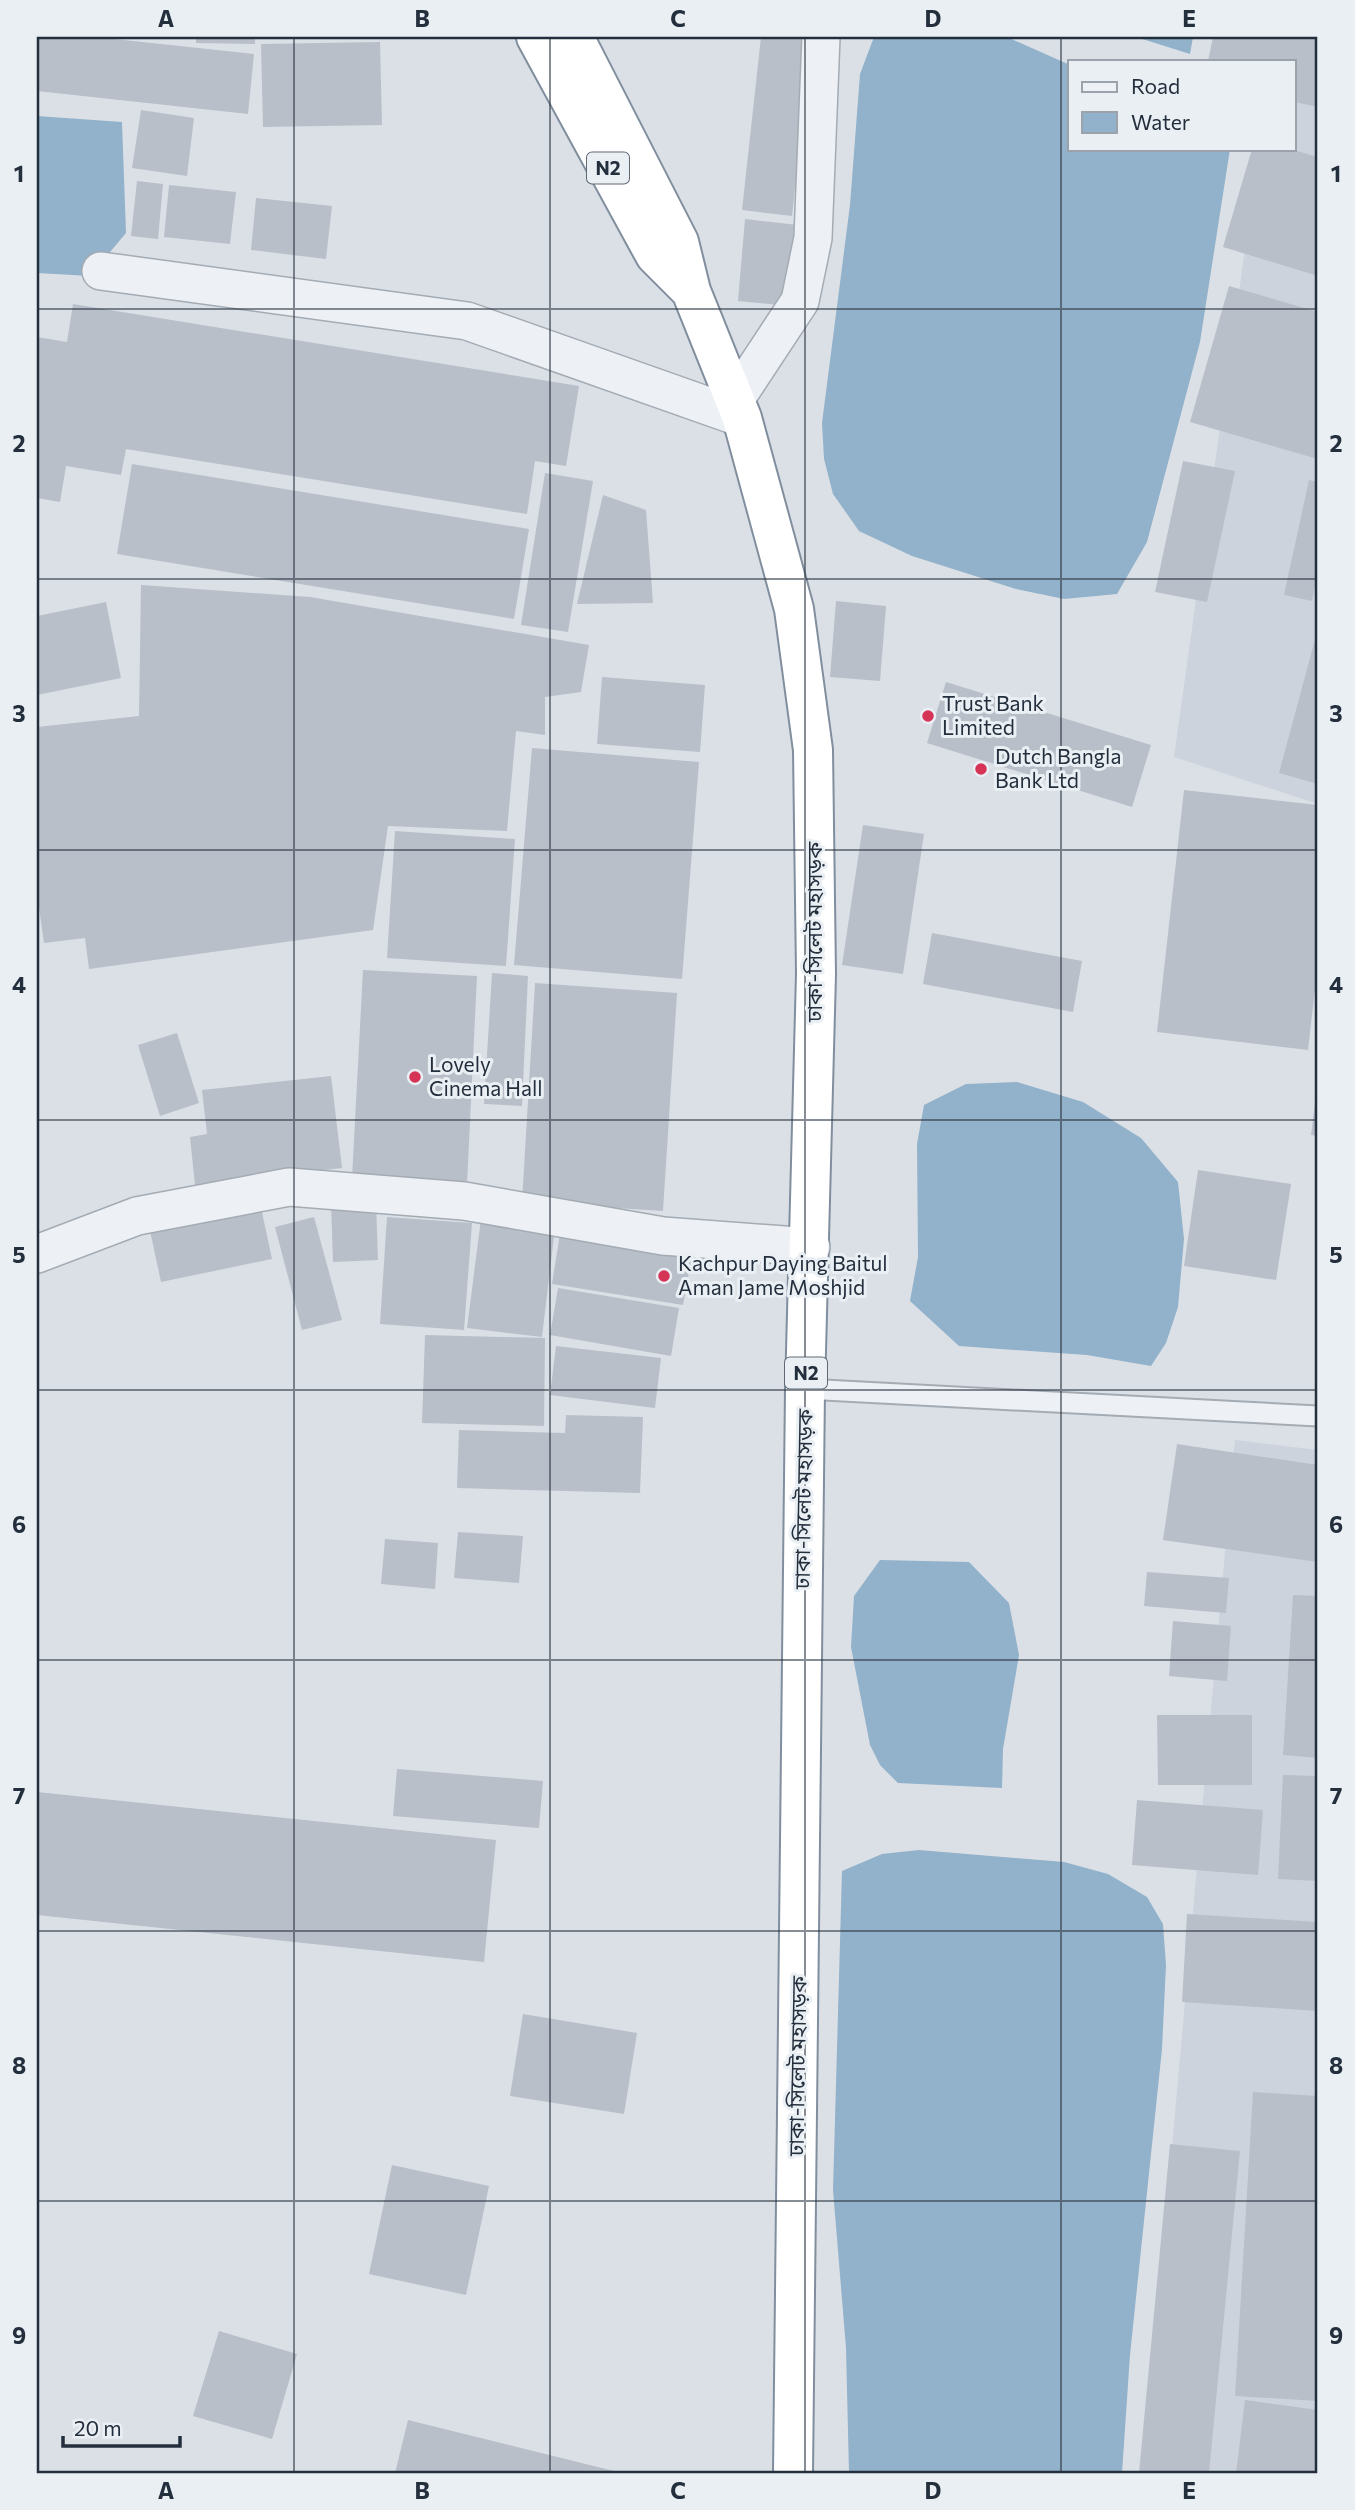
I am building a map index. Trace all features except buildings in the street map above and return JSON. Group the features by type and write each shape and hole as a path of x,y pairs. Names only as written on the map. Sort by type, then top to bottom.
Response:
{"highway":[{"name":"ঢাকা-সিলেট মহাসড়ক","path":"536,37 655,255 691,291"},
{"name":"ঢাকা-সিলেট মহাসড়ক","path":"574,37 680,242 691,291 739,408 794,609 813,750 816,974 811,1247 805,1390 793,2473"}],"street":[{"path":"101,271 467,321 739,408 800,301 813,238 821,37"},
{"path":"37,1254 137,1216 289,1187 464,1201 663,1236 811,1247"}],"lane":[{"path":"805,1390 1318,1416"}],"shaded area":[{"path":"1276,37 1318,37 1318,804 1174,757 1259,150 1296,150 1296,60 1272,60"},
{"path":"1235,1440 1318,1450 1318,2473 1143,2473"}],"water":[{"path":"874,37 1007,37 1068,64 1068,150 1230,150 1200,342 1147,542 1117,594 1064,599 1016,589 912,556 859,531 833,494 824,459 822,423 850,205 860,74"},
{"path":"1136,37 1193,37 1190,54"},
{"path":"37,116 122,122 126,233 90,276 37,273"},
{"path":"1017,1082 1083,1102 1141,1138 1178,1182 1184,1239 1178,1307 1166,1343 1151,1366 1087,1355 959,1346 910,1301 918,1257 917,1144 924,1105 966,1084"},
{"path":"880,1560 969,1562 1009,1603 1019,1655 1003,1749 1002,1788 898,1783 880,1765 870,1745 851,1647 854,1596"},
{"path":"919,1850 1064,1862 1108,1874 1147,1897 1163,1924 1166,1965 1162,2049 1130,2355 1122,2473 849,2473 846,2348 833,2190 842,1871 882,1854"}],"place":[{"name":"Trust Bank Limited","path":"928,716"},
{"name":"Dutch Bangla Bank Ltd","path":"981,769"},
{"name":"Lovely Cinema Hall","path":"415,1077"},
{"name":"Kachpur Daying Baitul Aman Jame Moshjid","path":"664,1276"}]}
